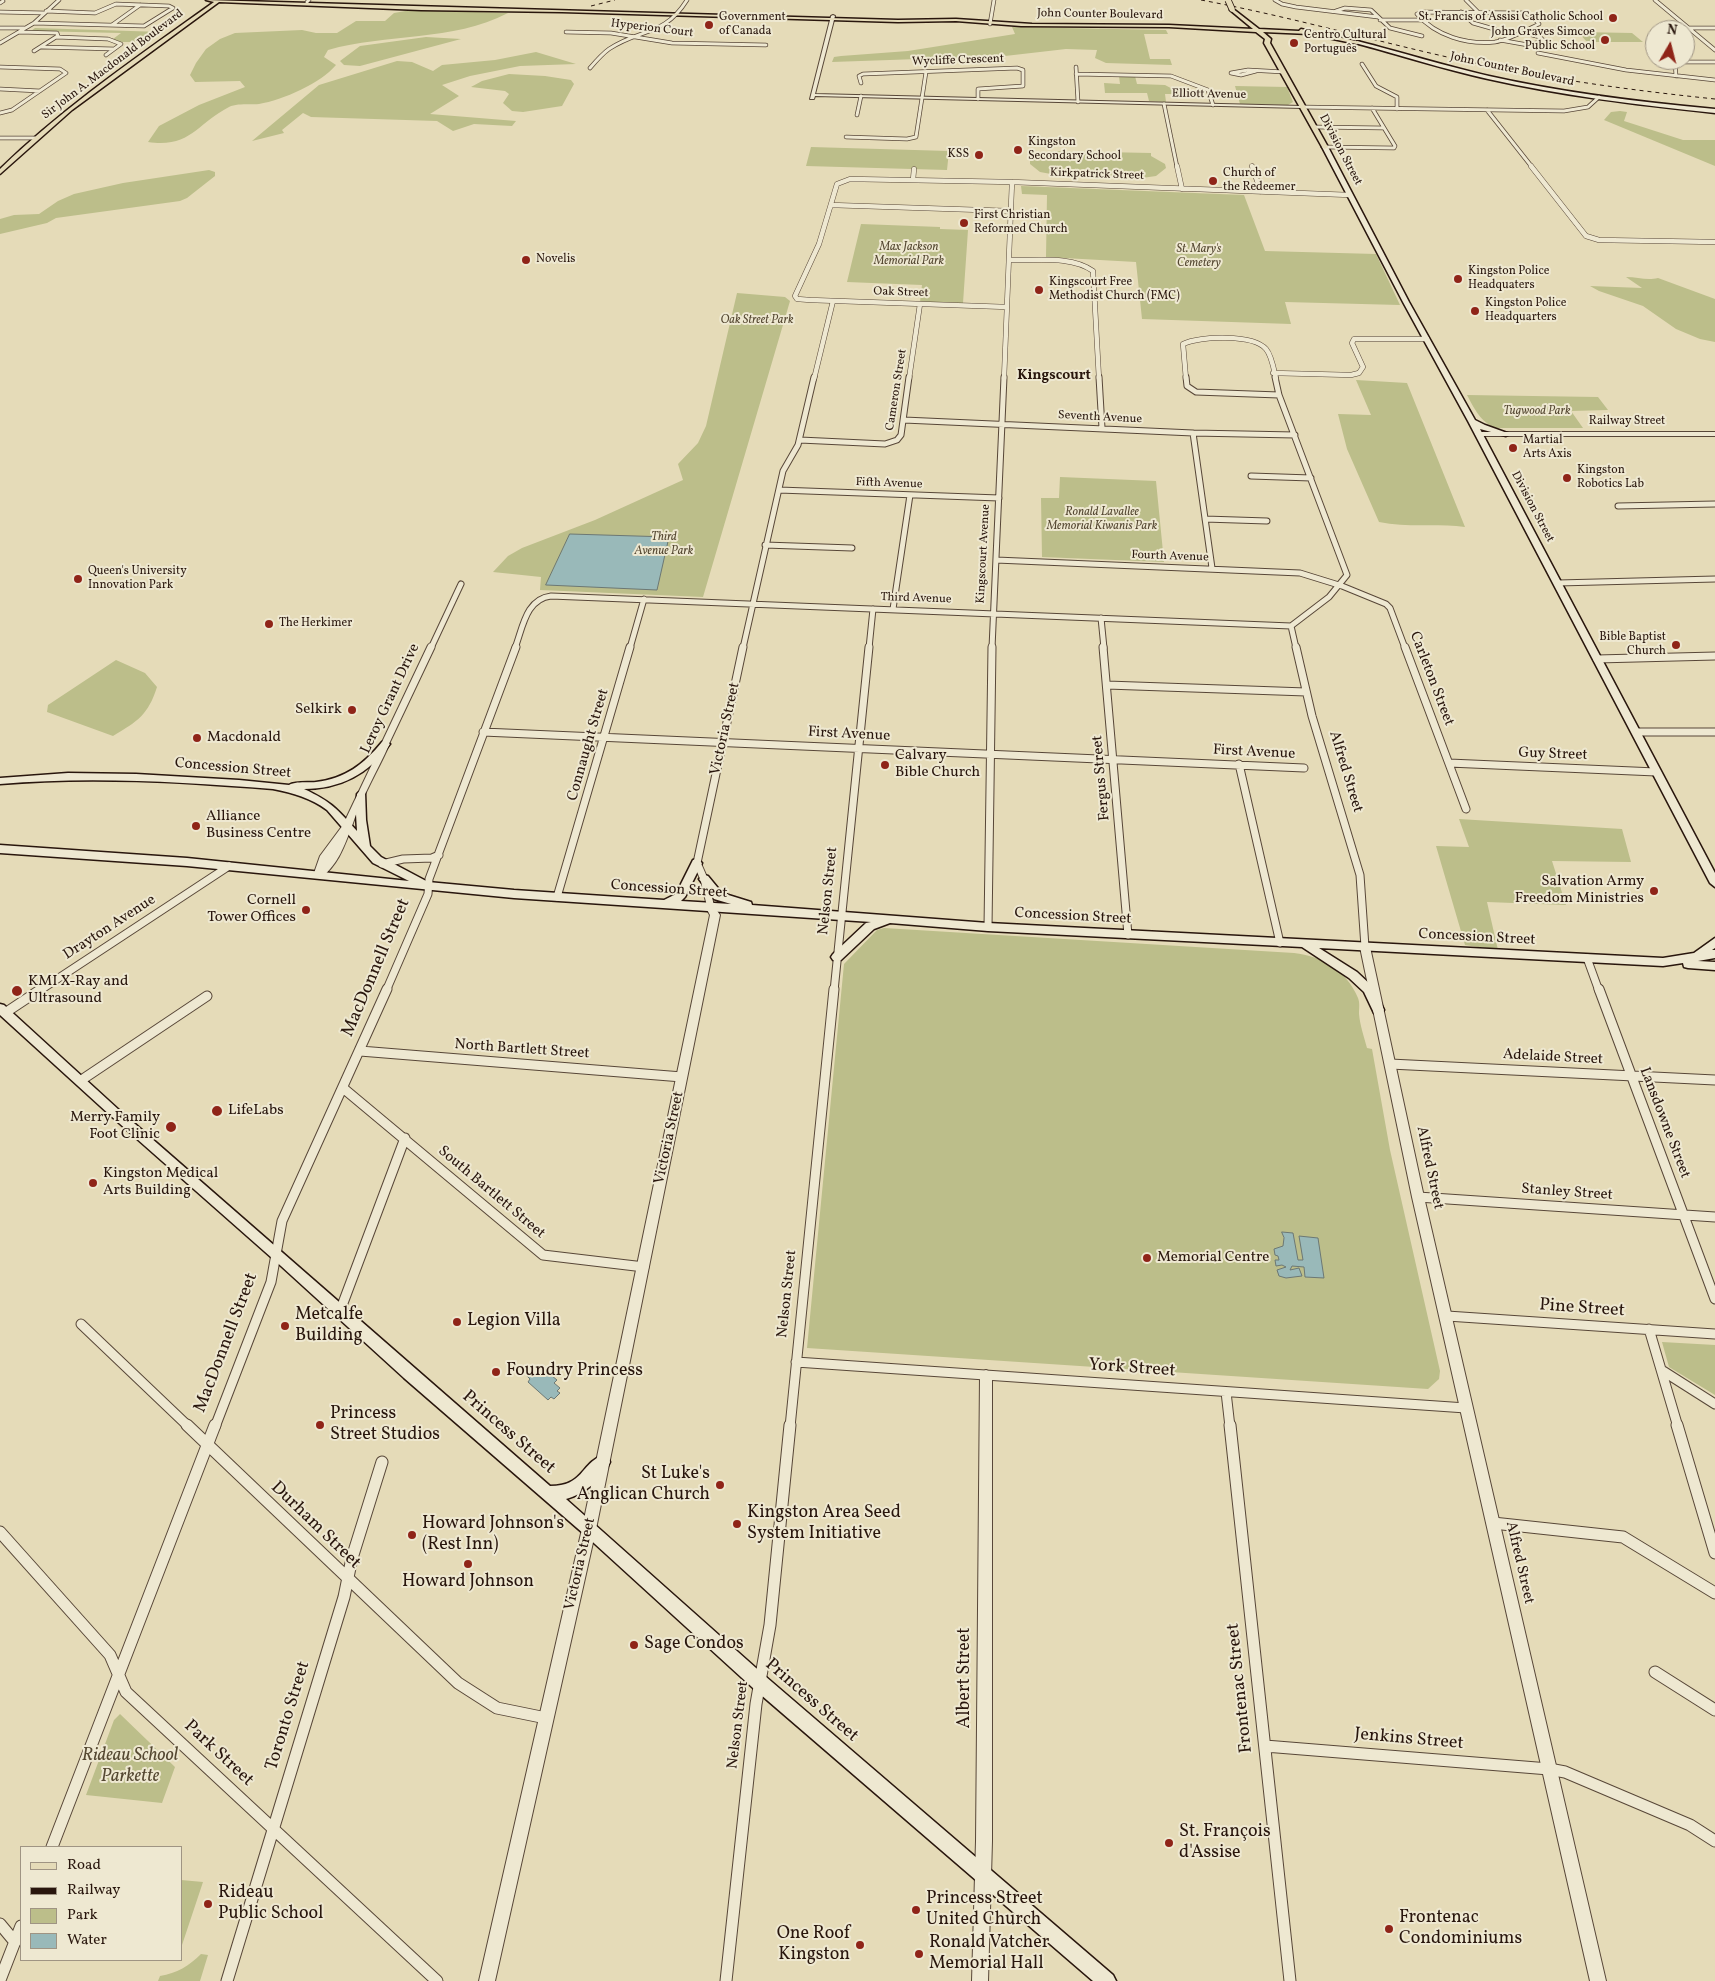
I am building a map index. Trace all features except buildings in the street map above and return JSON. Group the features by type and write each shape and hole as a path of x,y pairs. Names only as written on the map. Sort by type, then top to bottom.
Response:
{"main road":[{"name":"John Counter Boulevard","path":"208,0 421,9 678,12"},
{"name":"Sir John A. Macdonald Boulevard","path":"0,163 26,138 59,111 203,4 213,0"},
{"name":"Sir John A. Macdonald Boulevard","path":"0,172 35,138 70,109 219,0"},
{"name":"John Counter Boulevard","path":"266,0 424,7 678,12 1030,24 1251,28 1308,33 1358,42 1488,77 1599,97 1715,111"},
{"name":"Division Street","path":"1228,0 1234,17 1268,39 1267,43"},
{"name":"Division Street","path":"1232,9 1267,43 1315,127 1636,732 1713,882 1715,893"},
{"path":"1472,421 1482,427 1506,434"},
{"path":"273,786 318,785 342,780 364,768 374,759 385,744"},
{"name":"Concession Street","path":"0,781 69,775 118,775 273,786 297,790 314,796 331,808 369,852 382,864 429,887"},
{"path":"362,794 359,816 360,825 369,852"},
{"name":"Concession Street","path":"0,849 229,866 429,887 988,927 1306,945 1663,962 1715,954"},
{"path":"660,904 680,898 697,863"},
{"path":"704,879 714,894 720,898 768,910"},
{"path":"838,957 870,926 895,920"},
{"path":"1695,958 1715,942"},
{"path":"1306,945 1353,975 1369,990 1378,1010"},
{"path":"1663,962 1715,966"},
{"name":"Princess Street","path":"3,1011 340,1311 589,1529 759,1682 1107,1981"},
{"path":"546,1493 563,1494 572,1491 603,1462"}],"street":[{"path":"0,44 34,22 59,0"},
{"path":"590,68 600,55 615,44 662,26 678,12 687,0"},
{"path":"990,22 994,0"},
{"path":"1275,0 1282,4 1360,16 1421,20 1462,41 1500,40 1528,46 1544,41 1540,37 1521,32"},
{"path":"1466,0 1478,12"},
{"path":"1655,0 1679,20"},
{"path":"0,12 95,13 112,5 169,6 173,8 148,25 34,22"},
{"path":"112,25 140,5"},
{"path":"1334,12 1345,8 1375,11 1384,24 1401,32 1422,36"},
{"path":"1421,20 1417,14 1418,12 1526,13 1539,23 1500,40"},
{"path":"1461,12 1473,23 1515,35"},
{"path":"833,18 816,83 824,91 840,96"},
{"path":"0,28 24,28"},
{"path":"1695,28 1715,28"},
{"path":"19,32 60,35 34,52"},
{"name":"Hyperion Court","path":"566,32 611,33 672,43 766,45"},
{"path":"1695,34 1715,50"},
{"path":"56,37 108,39 121,44 106,55"},
{"path":"41,47 114,49"},
{"path":"1538,53 1607,67 1715,80"},
{"path":"1607,67 1614,60"},
{"path":"1676,76 1676,62 1715,62"},
{"path":"1362,64 1376,86 1398,97 1397,109"},
{"path":"0,67 64,70 66,73 12,110 0,113"},
{"path":"1076,67 1078,102"},
{"name":"Wycliffe Crescent","path":"861,83 859,76 863,74 1017,68 1023,70 1022,86 978,89 978,99"},
{"path":"1256,71 1241,75 1231,73 1235,71 1256,71 1284,72"},
{"path":"846,137 907,139 916,137 926,72"},
{"path":"1076,74 1177,77 1208,90 1213,105"},
{"name":"Elliott Avenue","path":"816,83 812,96 1397,109 1579,110 1595,105 1599,97"},
{"path":"0,89 40,91"},
{"path":"857,115 861,96"},
{"path":"1164,104 1182,189"},
{"path":"1325,147 1394,148 1396,146 1372,108"},
{"path":"1487,110 1582,233 1592,239 1715,242"},
{"path":"1315,127 1384,128"},
{"path":"0,138 35,138"},
{"path":"1252,166 1261,192"},
{"path":"913,180 914,169"},
{"name":"Kirkpatrick Street","path":"831,206 838,184 843,180 859,178 1350,195"},
{"name":"Kingscourt Avenue","path":"988,927 992,614 999,498 1012,182"},
{"path":"831,206 1011,211"},
{"name":"Oak Street","path":"831,206 819,244 795,296 804,300 1007,308"},
{"path":"1009,260 1077,263 1089,266 1092,271 1102,428"},
{"name":"Victoria Street","path":"488,1981 589,1529 715,915 697,863 752,604 783,471 800,440 834,301"},
{"name":"Cameron Street","path":"800,440 885,444 898,440 904,420 920,304"},
{"path":"1280,395 1196,392 1187,386 1183,344 1194,338 1254,342 1260,344 1266,350 1280,395 1347,575 1342,586 1330,597 1291,626"},
{"path":"1273,373 1351,375 1359,373 1363,366 1352,343 1354,339 1427,339"},
{"name":"Seventh Avenue","path":"904,420 1193,433 1295,435"},
{"path":"1193,433 1212,568"},
{"name":"Railway Street","path":"1478,434 1715,434"},
{"path":"1251,476 1310,478"},
{"name":"Fifth Avenue","path":"779,490 999,498"},
{"path":"893,610 910,495"},
{"path":"1618,506 1715,504"},
{"path":"1205,519 1267,521"},
{"path":"766,545 852,548"},
{"name":"Fourth Avenue","path":"996,560 1300,573 1342,586"},
{"path":"1558,583 1715,579"},
{"name":"Leroy Grant Drive","path":"318,876 328,868 344,840 347,826 461,584"},
{"name":"Carleton Street","path":"1342,586 1376,599 1390,608 1466,810"},
{"name":"Third Avenue","path":"540,598 554,596 644,599 1291,626"},
{"name":"MacDonnell Street","path":"52,1846 271,1282 282,1221 360,1051 428,894 429,879 531,605 540,598"},
{"name":"Connaught Street","path":"557,897 644,599"},
{"name":"Nelson Street","path":"726,1981 759,1682 770,1625 873,609"},
{"name":"Fergus Street","path":"1101,618 1128,935"},
{"name":"Alfred Street","path":"1291,626 1306,692 1334,793 1360,875 1365,947 1418,1197 1447,1316 1466,1408 1598,1981"},
{"path":"1597,659 1715,656"},
{"path":"1108,685 1306,692"},
{"name":"First Avenue","path":"483,732 1304,768"},
{"path":"1636,732 1715,732"},
{"path":"1239,764 1280,943"},
{"name":"Guy Street","path":"1449,764 1656,772"},
{"path":"382,864 403,859 439,856"},
{"name":"Drayton Avenue","path":"3,1011 229,866"},
{"name":"Lansdowne Street","path":"1587,958 1715,1299"},
{"path":"80,1081 207,996"},
{"name":"North Bartlett Street","path":"360,1051 682,1077"},
{"name":"Adelaide Street","path":"1390,1064 1715,1080"},
{"name":"South Bartlett Street","path":"343,1088 543,1255 644,1267"},
{"path":"340,1311 405,1138"},
{"name":"Stanley Street","path":"1418,1197 1715,1217"},
{"name":"Pine Street","path":"1447,1316 1715,1334"},
{"name":"Durham Street","path":"81,1324 347,1580 458,1683 497,1708 546,1718"},
{"path":"1649,1329 1715,1553"},
{"name":"York Street","path":"796,1362 1466,1408"},
{"path":"1662,1371 1715,1404"},
{"name":"Albert Street","path":"980,1981 986,1376"},
{"name":"Frontenac Street","path":"1226,1392 1290,1981"},
{"name":"Toronto Street","path":"228,1981 344,1597 352,1558 382,1462"},
{"path":"1493,1522 1623,1537 1715,1593"},
{"name":"Park Street","path":"0,1532 107,1651 126,1692 437,1981"},
{"path":"1655,1672 1715,1710"},
{"name":"Jenkins Street","path":"1265,1746 1550,1769 1578,1776 1690,1825 1715,1840"},
{"path":"0,1924 15,1942"},
{"path":"0,1980 20,1929"}],"green space":[{"path":"411,10 508,13 465,29 373,41 328,50 324,57 336,65 321,78 301,90 269,102 229,107 184,138 162,143 148,142 159,126 199,105 245,87 240,81 195,82 190,75 206,49 220,39 235,33 302,30 316,33 337,33 356,21 385,21 394,13"},
{"path":"1012,27 1166,30 1168,34 1144,34 1150,59 1170,59 1172,65 1106,63 1095,58 1097,50 1066,49 1005,56 832,62 834,57 908,51 1015,34"},
{"path":"35,28 163,32 148,42 121,42 113,39 121,33 31,31"},
{"path":"1578,32 1632,33 1643,42 1587,42"},
{"path":"426,37 461,39 360,66 344,65 340,61 360,46"},
{"path":"536,52 576,64 520,66 470,76 442,85 459,96 430,114 516,121 512,126 474,124 453,131 437,121 311,117 303,113 282,130 284,133 252,141 319,85 397,61 412,62 433,71 442,65 495,60"},
{"path":"509,74 571,80 574,84 562,106 523,112 512,111 503,103 509,94 505,91 471,87 482,81"},
{"path":"1119,76 1135,76 1137,84 1165,85 1182,94 1165,94 1166,102 1149,101 1147,93 1105,93 1104,83 1120,84"},
{"path":"1235,86 1287,87 1293,102 1288,105 1240,104"},
{"path":"1611,112 1627,112 1624,121 1683,140 1715,140 1715,166 1604,120"},
{"path":"811,147 949,151 947,170 806,166"},
{"path":"1053,151 1151,153 1151,156 1165,164 1166,168 1156,176 1135,179 1062,176 1040,172 1030,164 1030,160 1034,156"},
{"path":"209,170 215,172 215,176 187,198 180,201 56,218 47,223 0,234 0,219 14,215 39,214 58,201 74,194 123,183"},
{"name":"St. Mary's Cemetery","path":"1021,186 1244,195 1265,251 1376,254 1400,305 1285,302 1291,324 1142,319 1136,262 1046,257 1047,195 1022,194"},
{"name":"Max Jackson Memorial Park","path":"861,224 968,230 963,303 920,302 922,285 847,282"},
{"path":"1626,277 1658,278 1715,299 1715,342 1700,339 1676,329 1643,306 1599,291 1590,286 1642,288"},
{"name":"Third Avenue Park","path":"737,293 785,297 790,301 703,597 540,590 541,577 493,572 508,556 522,548 595,520 683,480 678,464 698,443 706,426"},
{"path":"1356,380 1407,383 1465,527 1400,525 1379,522 1347,449 1338,414 1371,415"},
{"name":"Tugwood Park","path":"1467,395 1598,397 1608,410 1571,411 1583,428 1496,428 1482,419"},
{"name":"Ronald Lavallee Memorial Kiwanis Park","path":"1060,477 1156,481 1164,562 1042,557 1041,498 1059,498"},
{"path":"116,660 145,673 157,687 146,711 136,721 113,736 47,712 48,705"},
{"path":"1459,819 1622,829 1631,862 1552,861 1566,905 1487,902 1498,950 1465,945 1436,846 1469,847"},
{"name":"Memorial Centre","path":"884,928 1294,953 1314,957 1332,966 1347,980 1358,998 1363,1035 1367,1048 1372,1049 1390,1150 1440,1371 1439,1379 1428,1389 807,1348 844,964 877,930"},
{"path":"1662,1342 1715,1345 1715,1395 1669,1367"},
{"name":"Rideau School Parkette","path":"120,1714 175,1767 162,1803 86,1795 114,1720"},
{"path":"182,1880 203,1882 182,1945"},
{"path":"201,1954 208,1955 200,1981 158,1981 160,1976 182,1968"}],"water":[{"path":"570,534 669,537 657,590 546,585"},
{"path":"1282,1232 1293,1233 1298,1260 1303,1260 1299,1236 1318,1238 1324,1278 1305,1277 1304,1267 1292,1266 1290,1270 1299,1268 1302,1276 1286,1278 1279,1276 1277,1270 1286,1267 1282,1265 1276,1266 1275,1260 1279,1260 1278,1256 1275,1255 1274,1249 1283,1246 1284,1238"},
{"path":"533,1371 536,1373 539,1371 543,1374 546,1371 557,1380 554,1383 560,1388 557,1391 560,1393 554,1399 551,1397 548,1400 528,1382 530,1379 527,1376"}],"railway":[{"path":"591,6 615,0"},
{"path":"1201,0 1265,13 1488,66 1585,83 1715,99"}],"place":[{"name":"St. Francis of Assisi Catholic School","path":"1613,18"},
{"name":"Government of Canada","path":"709,25"},
{"name":"John Graves Simcoe Public School","path":"1605,40"},
{"name":"Centro Cultural Português","path":"1294,43"},
{"name":"Kingston Secondary School","path":"1018,150"},
{"name":"KSS","path":"979,155"},
{"name":"Church of the Redeemer","path":"1213,181"},
{"name":"First Christian Reformed Church","path":"964,223"},
{"name":"Novelis","path":"526,260"},
{"name":"Kingston Police Headquaters","path":"1458,279"},
{"name":"Kingscourt Free Methodist Church (FMC)","path":"1039,290"},
{"name":"Kingston Police Headquarters","path":"1475,311"},
{"name":"Martial Arts Axis","path":"1513,448"},
{"name":"Kingston Robotics Lab","path":"1567,478"},
{"name":"Queen's University Innovation Park","path":"78,579"},
{"name":"The Herkimer","path":"269,624"},
{"name":"Bible Baptist Church","path":"1676,645"},
{"name":"Selkirk","path":"352,710"},
{"name":"Macdonald","path":"197,738"},
{"name":"Calvary Bible Church","path":"885,765"},
{"name":"Alliance Business Centre","path":"196,826"},
{"name":"Salvation Army Freedom Ministries","path":"1654,891"},
{"name":"Cornell Tower Offices","path":"306,910"},
{"name":"KMI X-Ray and Ultrasound","path":"17,991"},
{"name":"LifeLabs","path":"217,1111"},
{"name":"Merry Family Foot Clinic","path":"171,1127"},
{"name":"Kingston Medical Arts Building","path":"93,1183"},
{"name":"Memorial Centre","path":"1147,1258"},
{"name":"Legion Villa","path":"457,1322"},
{"name":"Metcalfe Building","path":"285,1326"},
{"name":"Foundry Princess","path":"496,1372"},
{"name":"Princess Street Studios","path":"320,1425"},
{"name":"St Luke's Anglican Church","path":"720,1485"},
{"name":"Kingston Area Seed System Initiative","path":"737,1524"},
{"name":"Howard Johnson's (Rest Inn)","path":"412,1535"},
{"name":"Howard Johnson","path":"468,1564"},
{"name":"Sage Condos","path":"634,1645"},
{"name":"St. François d'Assise","path":"1169,1843"},
{"name":"Rideau Public School","path":"208,1904"},
{"name":"Princess Street United Church","path":"916,1910"},
{"name":"Frontenac Condominiums","path":"1389,1929"},
{"name":"One Roof Kingston","path":"860,1945"},
{"name":"Ronald Vatcher Memorial Hall","path":"919,1954"}],"district":[{"name":"Kingscourt","path":"1054,376"}],"park label":[{"name":"Oak Street Park","path":"757,321"}]}
